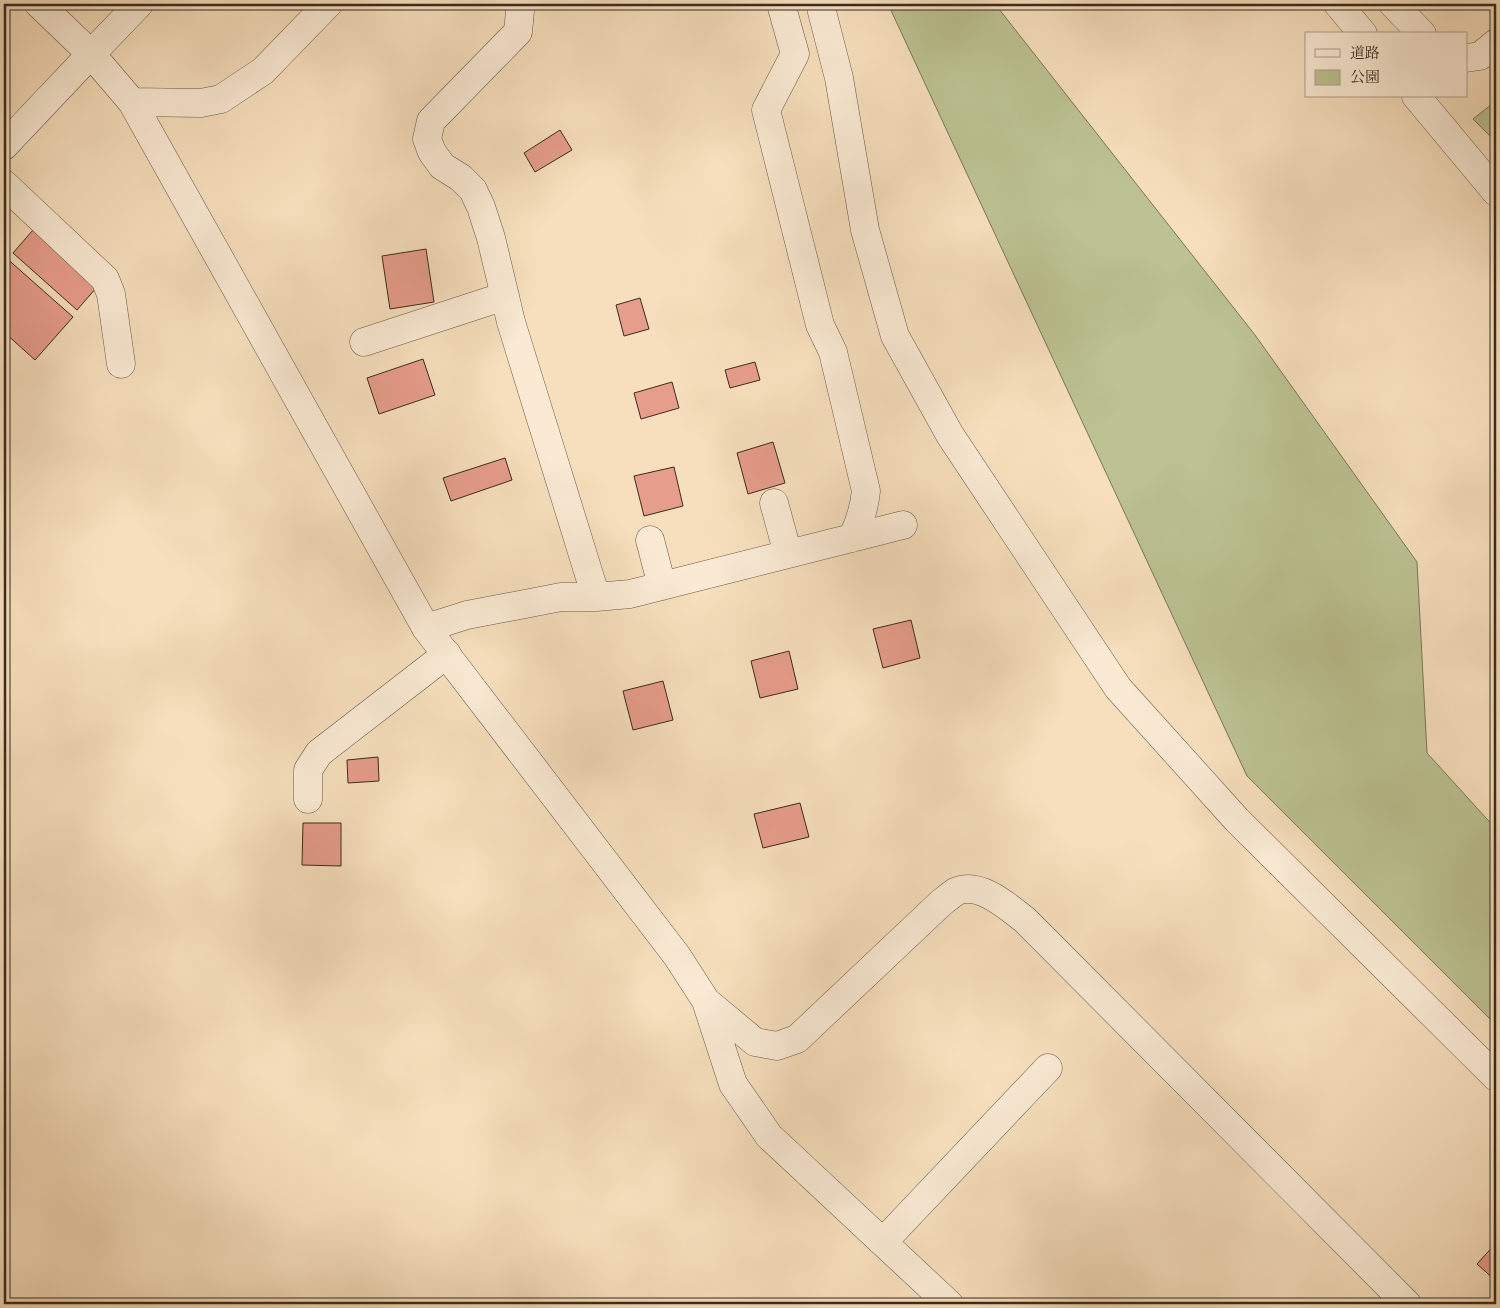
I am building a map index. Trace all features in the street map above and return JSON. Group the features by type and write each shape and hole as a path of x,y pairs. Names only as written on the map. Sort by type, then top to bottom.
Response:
{"lane":[{"path":"39,4 91,54 132,102 426,628 677,956 706,1001 733,1084 770,1136 949,1304"},
{"path":"4,146 139,4"},
{"path":"132,102 201,103 221,99 263,71 328,4"},
{"path":"518,4 520,11 518,32 431,121 427,139 432,152 442,166 461,178 473,190 491,238 505,296 550,451 596,597"},
{"path":"781,4 795,54 766,110 820,325 833,352 866,491 865,504 859,526 852,538"},
{"path":"820,4 840,78 865,230 895,336 950,435 1118,688 1237,820 1496,1077"},
{"path":"1338,4 1361,32"},
{"path":"1393,4 1420,32"},
{"path":"1468,58 1480,56 1496,43"},
{"path":"1418,98 1496,192"},
{"path":"4,184 104,279 111,294 121,364"},
{"path":"364,342 505,296"},
{"path":"774,503 788,554"},
{"path":"426,628 468,615 560,597 596,597 630,594 903,525"},
{"path":"650,540 662,586"},
{"path":"308,799 308,770 319,754 447,654"},
{"path":"706,1001 755,1042 777,1046 797,1039 941,903 958,891 975,890 992,896 1026,920 1407,1304"},
{"path":"883,1242 1048,1068"}],"green space":[{"path":"888,4 995,4 1255,335 1417,562 1427,753 1496,829 1496,1025 1247,776"},
{"path":"1496,101 1496,142 1473,119"}],"building":[{"path":"560,130 572,150 535,172 524,153"},
{"path":"33,230 97,287 77,310 13,253"},
{"path":"426,249 434,302 390,309 382,256"},
{"path":"4,256 73,317 35,360 4,332"},
{"path":"640,298 649,329 624,336 616,305"},
{"path":"423,359 435,395 379,414 367,378"},
{"path":"755,362 760,380 730,388 725,370"},
{"path":"672,382 679,408 641,419 634,393"},
{"path":"773,442 785,483 748,494 737,453"},
{"path":"505,458 512,480 451,501 443,478"},
{"path":"674,467 683,506 644,516 634,476"},
{"path":"911,620 920,658 883,668 873,629"},
{"path":"789,651 798,689 760,698 751,661"},
{"path":"663,681 673,720 633,730 623,691"},
{"path":"378,757 379,781 348,783 347,760"},
{"path":"800,803 809,837 763,848 754,814"},
{"path":"303,823 341,823 341,866 302,865"},
{"path":"1496,1243 1496,1281 1477,1264"}]}
